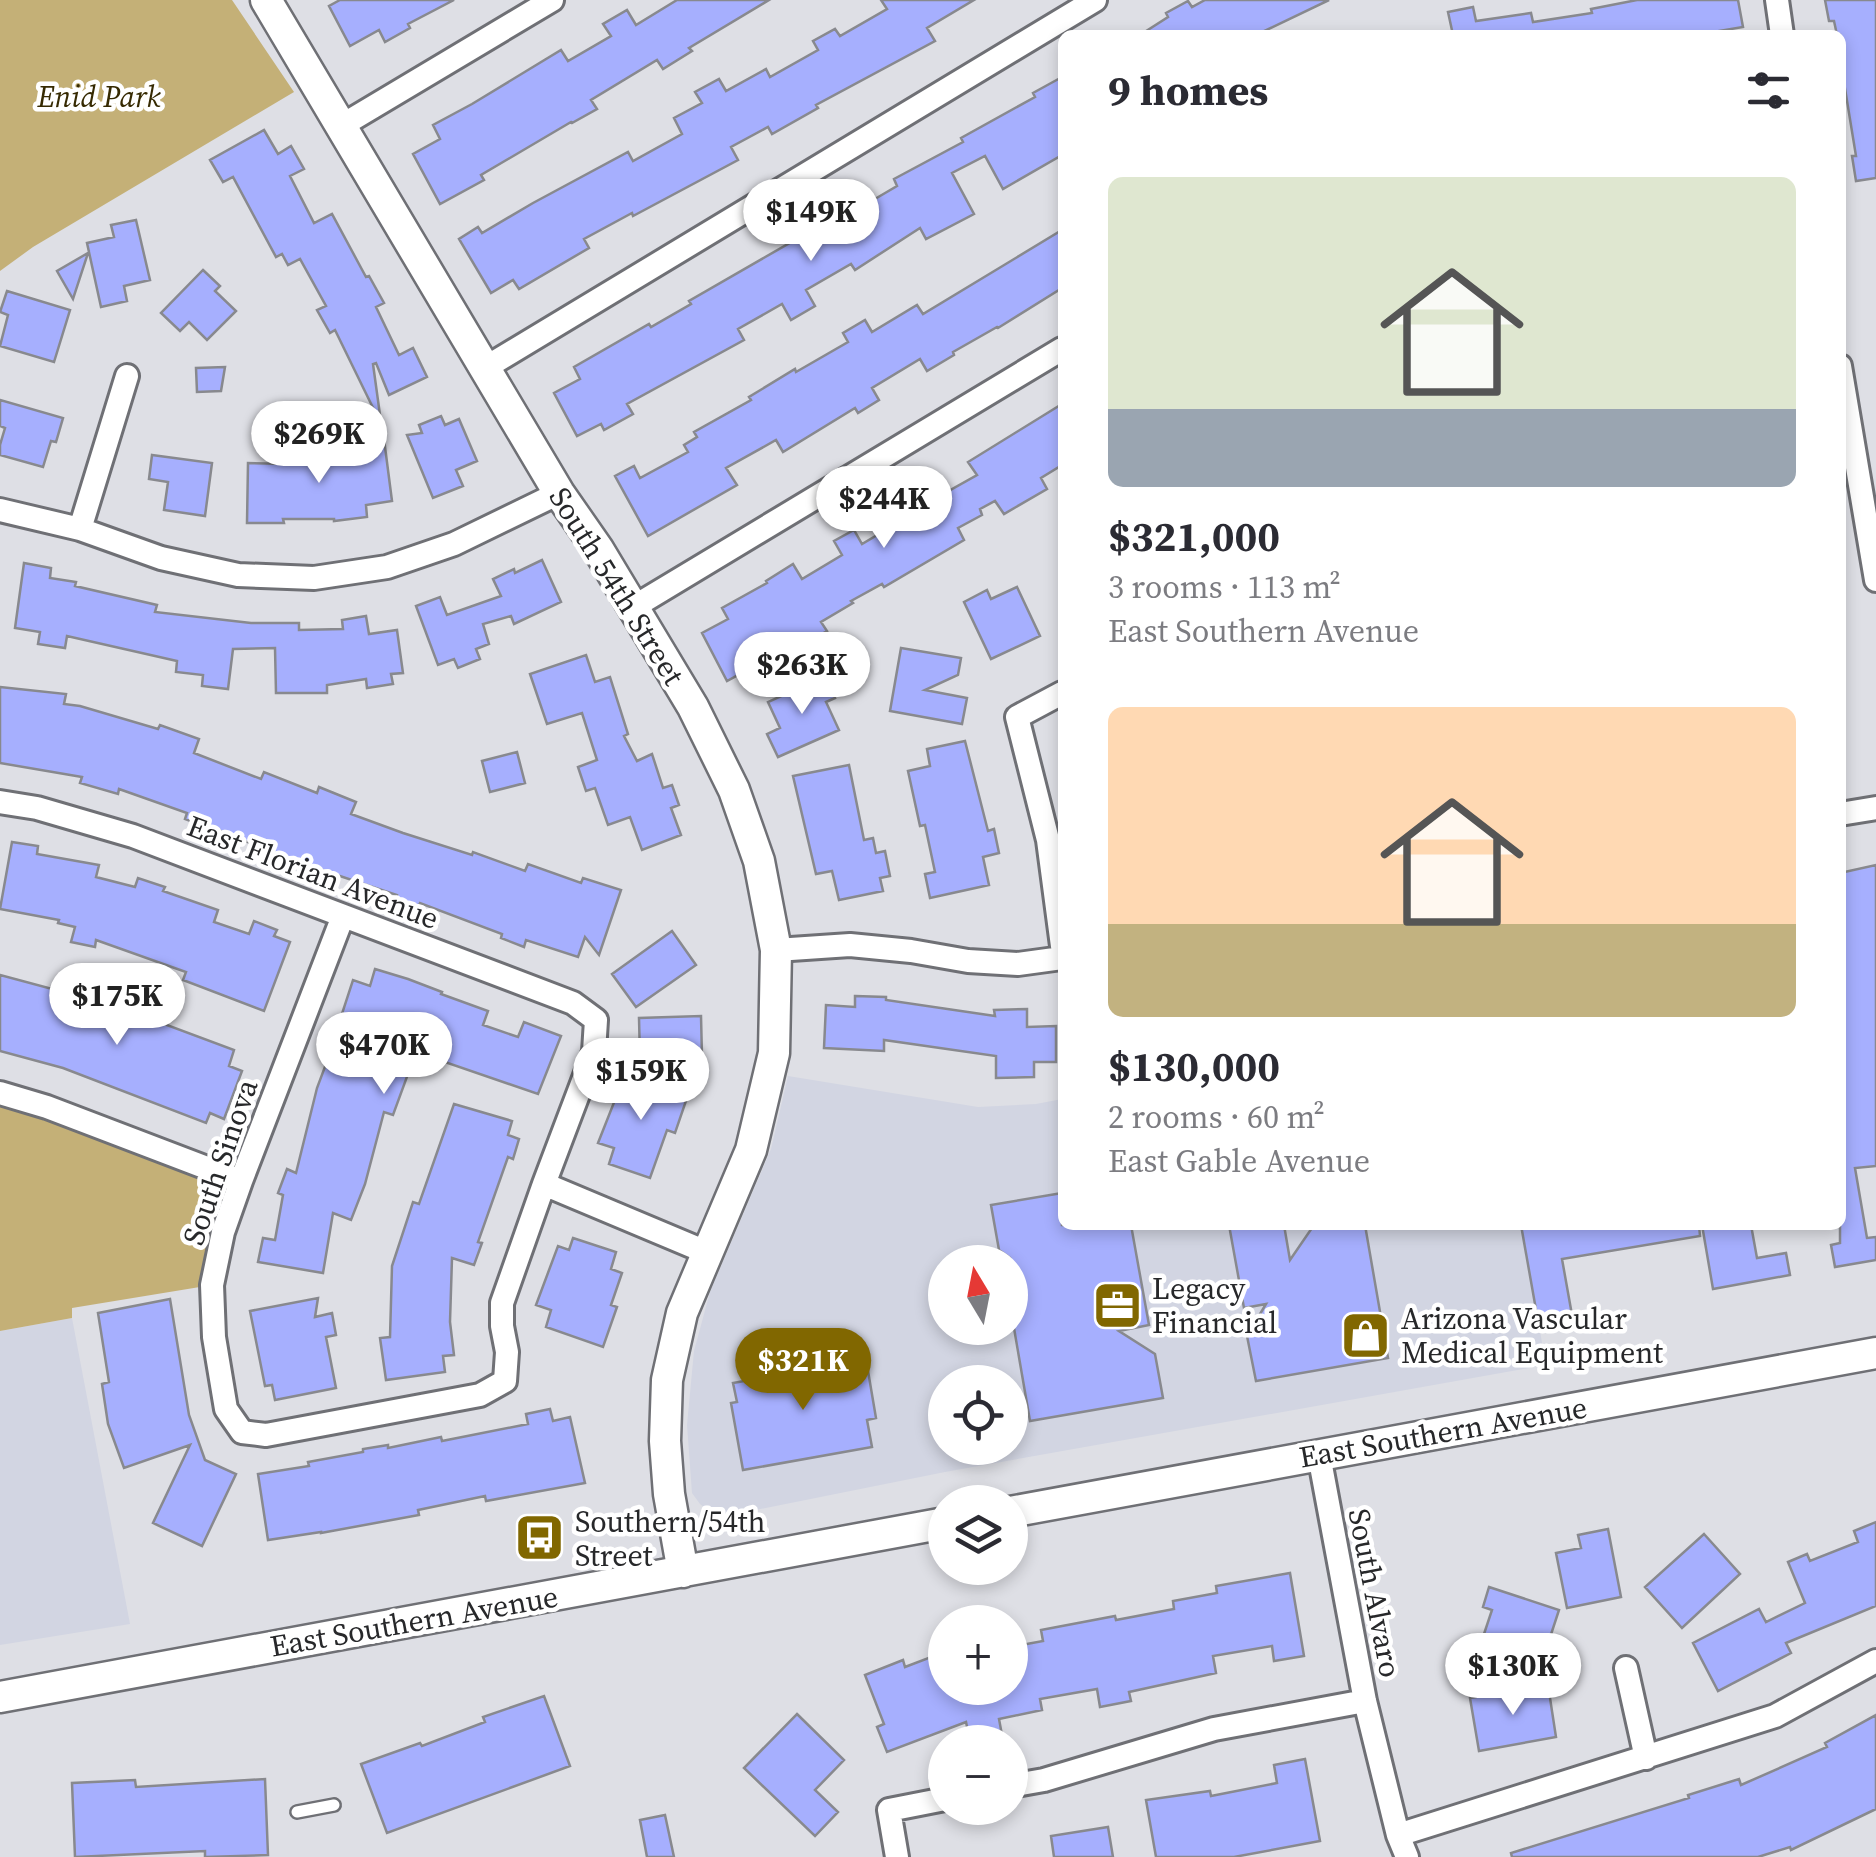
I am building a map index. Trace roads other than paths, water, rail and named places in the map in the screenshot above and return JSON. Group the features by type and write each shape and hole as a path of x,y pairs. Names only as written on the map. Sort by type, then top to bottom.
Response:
{"main road":[{"name":"South 54th Street","path":"266,0 560,494 598,549 693,707 734,790 759,861 776,950 774,1053 750,1150 682,1312 667,1380 665,1441 669,1494 683,1572"},
{"name":"East Southern Avenue","path":"1028,1509 1876,1353"},
{"name":"East Southern Avenue","path":"0,1697 928,1526"}],"street":[{"path":"342,126 552,0"},
{"path":"485,368 1095,0"},
{"path":"1777,0 1781,30"},
{"path":"632,608 1058,351"},
{"path":"80,529 127,376"},
{"path":"1846,402 1876,580"},
{"path":"0,510 80,529 161,558 238,575 314,578 387,568 454,544 560,494"},
{"path":"1058,696 1017,717 1048,840 1058,916"},
{"name":"East Florian Avenue","path":"0,802 37,808 133,836 573,1003 596,1020 594,1052 544,1184"},
{"path":"1846,813 1876,808"},
{"name":"South Sinova","path":"343,916 241,1181 223,1232 212,1285 214,1337 226,1410 242,1432 266,1435 480,1395 504,1380 508,1352 502,1303 544,1184"},
{"path":"776,950 850,945 968,961 1018,964 1058,959"},
{"path":"0,1093 47,1106 241,1181"},
{"path":"544,1184 706,1252"},
{"name":"South Alvaro","path":"1319,1455 1365,1701 1407,1857"},
{"path":"1398,1834 1775,1716 1876,1661"},
{"path":"1626,1668 1646,1758"},
{"path":"1028,1783 1214,1729 1365,1701"},
{"path":"896,1857 889,1810 928,1802"}],"lane":[{"path":"297,1812 334,1806"}],"place":[{"name":"Legacy Financial","path":"1117,1305"},
{"name":"Arizona Vascular Medical Equipment","path":"1366,1335"},
{"name":"Southern/54th Street","path":"540,1538"}],"park label":[{"name":"Enid Park","path":"99,96"}]}
